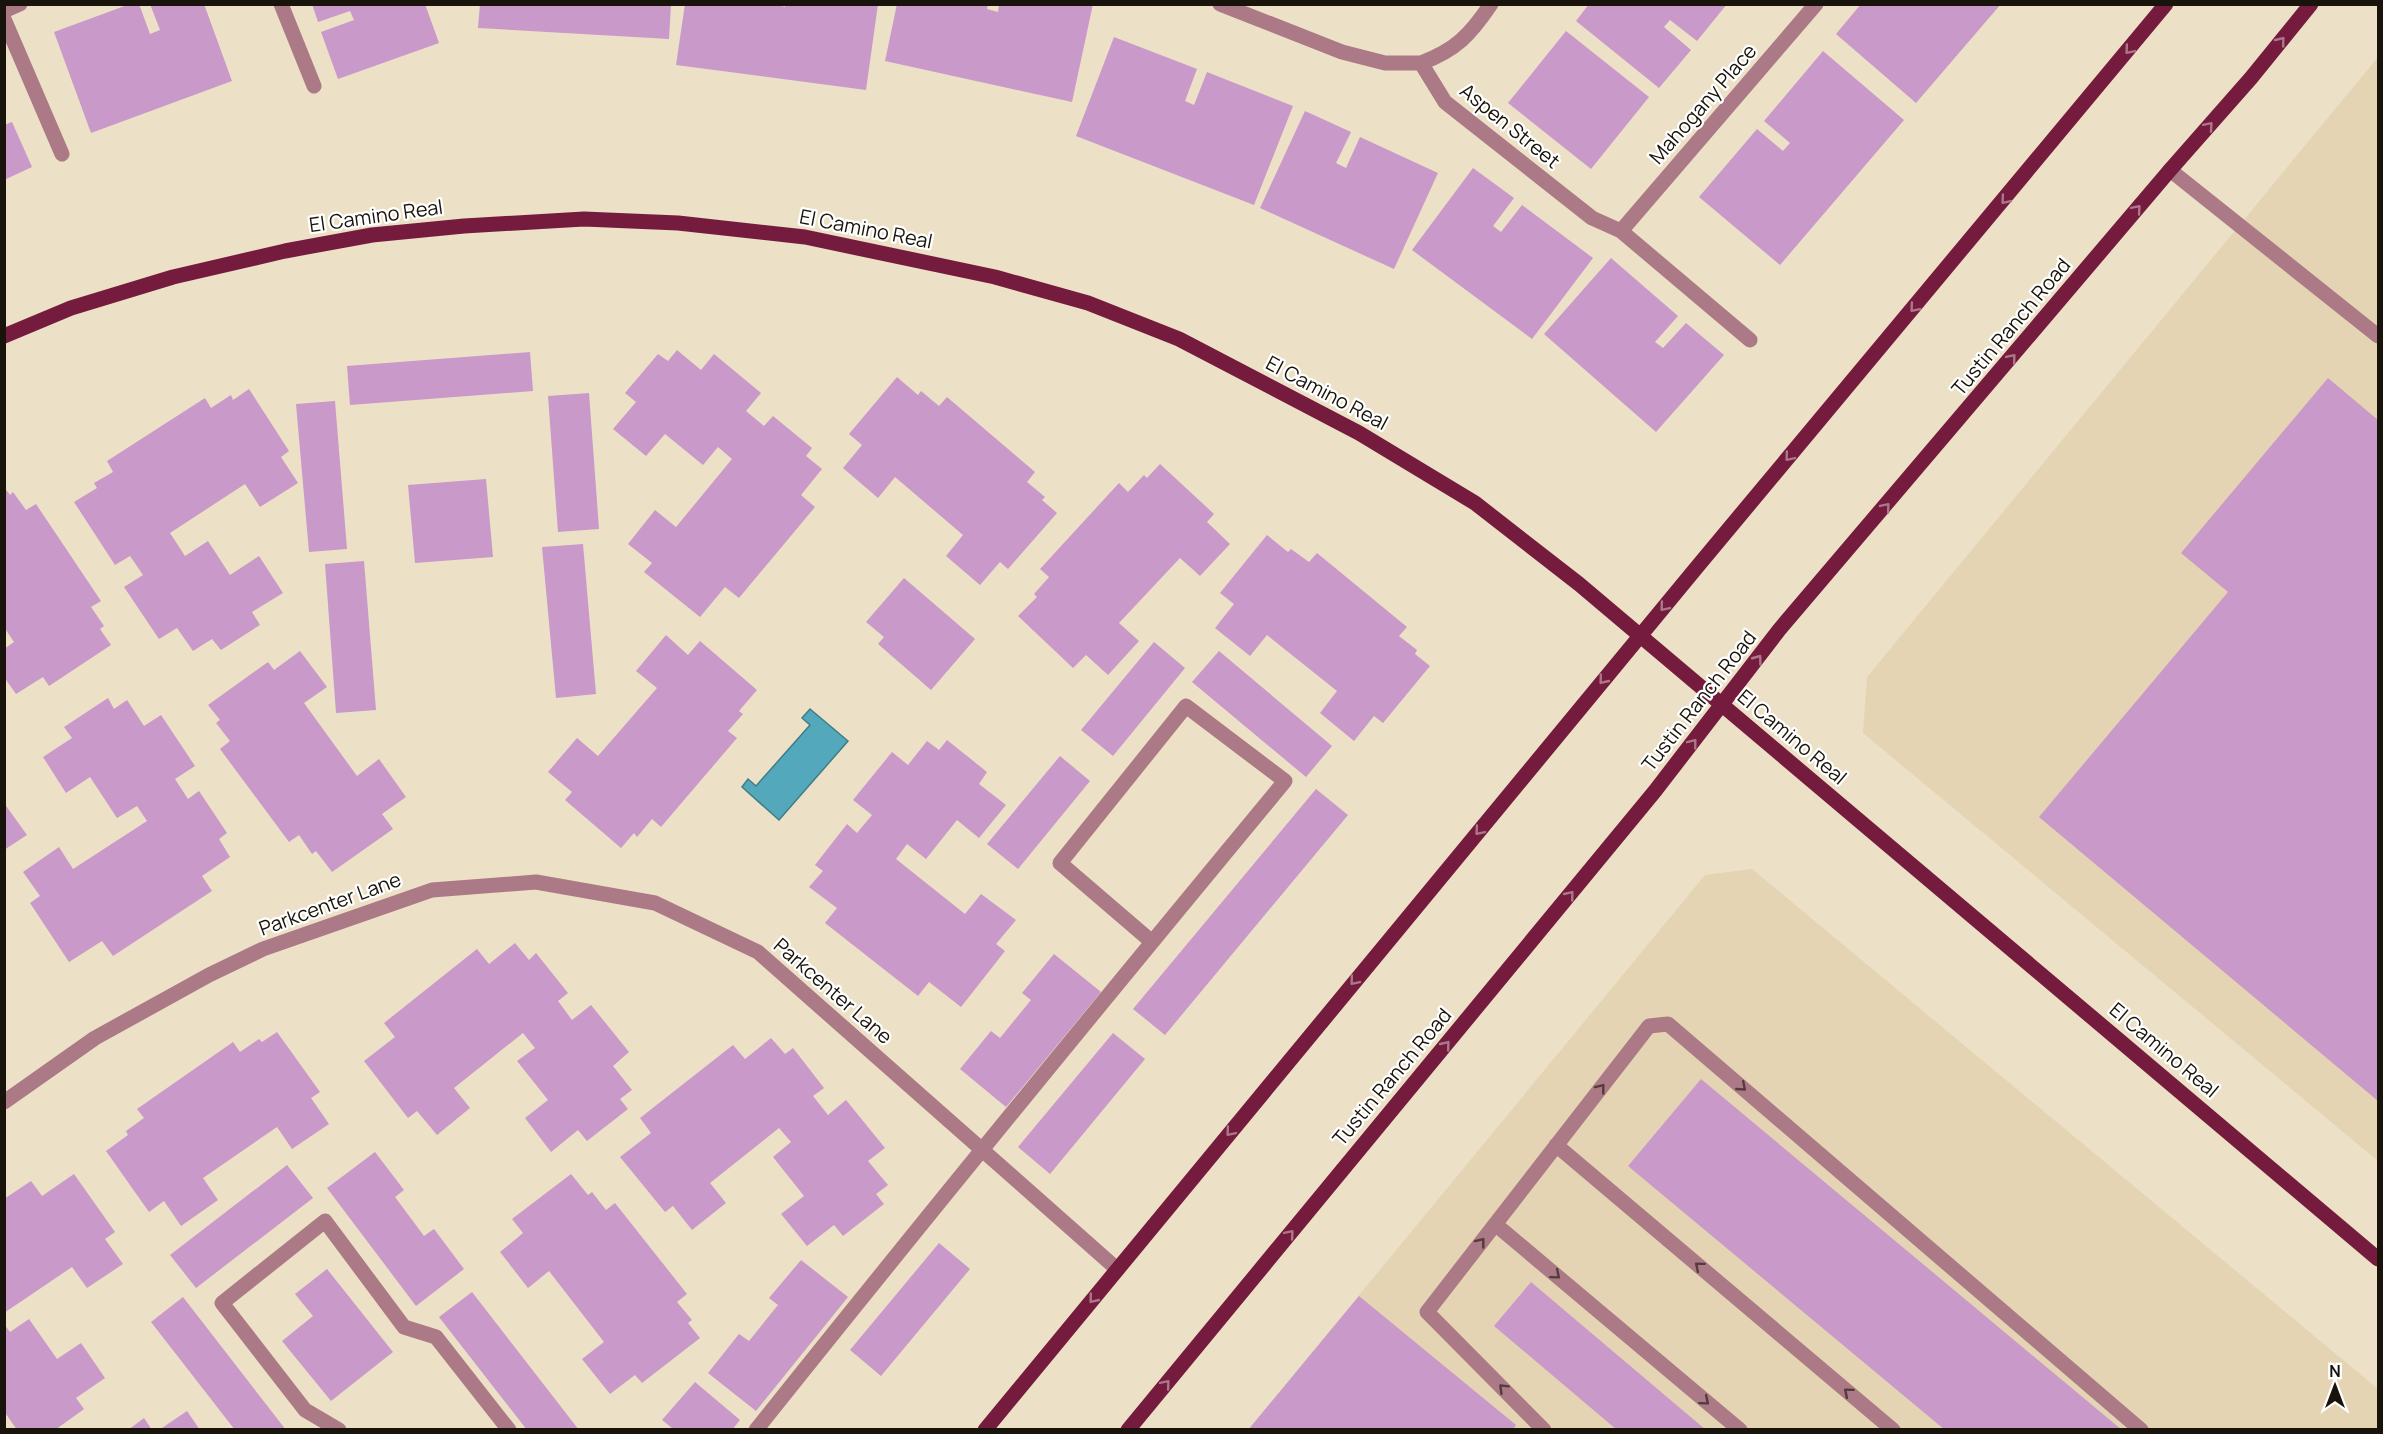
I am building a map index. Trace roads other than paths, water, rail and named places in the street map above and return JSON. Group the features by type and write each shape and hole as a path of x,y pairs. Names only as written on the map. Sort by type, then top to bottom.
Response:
{"main road":[{"path":"985,1430 1640,635 2166,4"},
{"name":"Tustin Ranch Road","path":"1128,1430 1655,791 1779,630 2251,78 2311,4"},
{"name":"El Camino Real","path":"4,336 71,308 173,277 285,251 372,235 464,226 584,219 678,223 805,237 995,277 1088,303 1179,339 1359,433 1475,503 1570,576 2379,1259"}],"street":[{"path":"4,11 20,4"},
{"path":"281,4 314,86"},
{"path":"1220,4 1342,52 1385,63 1421,63 1446,54 1491,4"},
{"name":"Mahogany Place","path":"1621,231 1816,4"},
{"path":"4,19 62,154"},
{"name":"Aspen Street","path":"1421,63 1445,102 1592,218 1621,231 1750,340"},
{"path":"2170,170 2379,336"},
{"path":"756,1430 980,1149 1152,942 1285,781 1186,706 1060,862 1152,942"},
{"name":"Parkcenter Lane","path":"4,1102 95,1038 209,975 263,949 432,890 536,882 655,903 759,952 1118,1269"},
{"path":"1544,1430 1427,1312 1649,1026 1668,1024 2141,1430"},
{"path":"1556,1145 1893,1430"},
{"path":"339,1430 305,1410 222,1303 325,1221 404,1327 436,1337 509,1430"},
{"path":"1495,1224 1740,1430"}],"water":[{"path":"810,709 848,741 779,820 742,787 748,779 756,786 810,725 802,718"}]}
